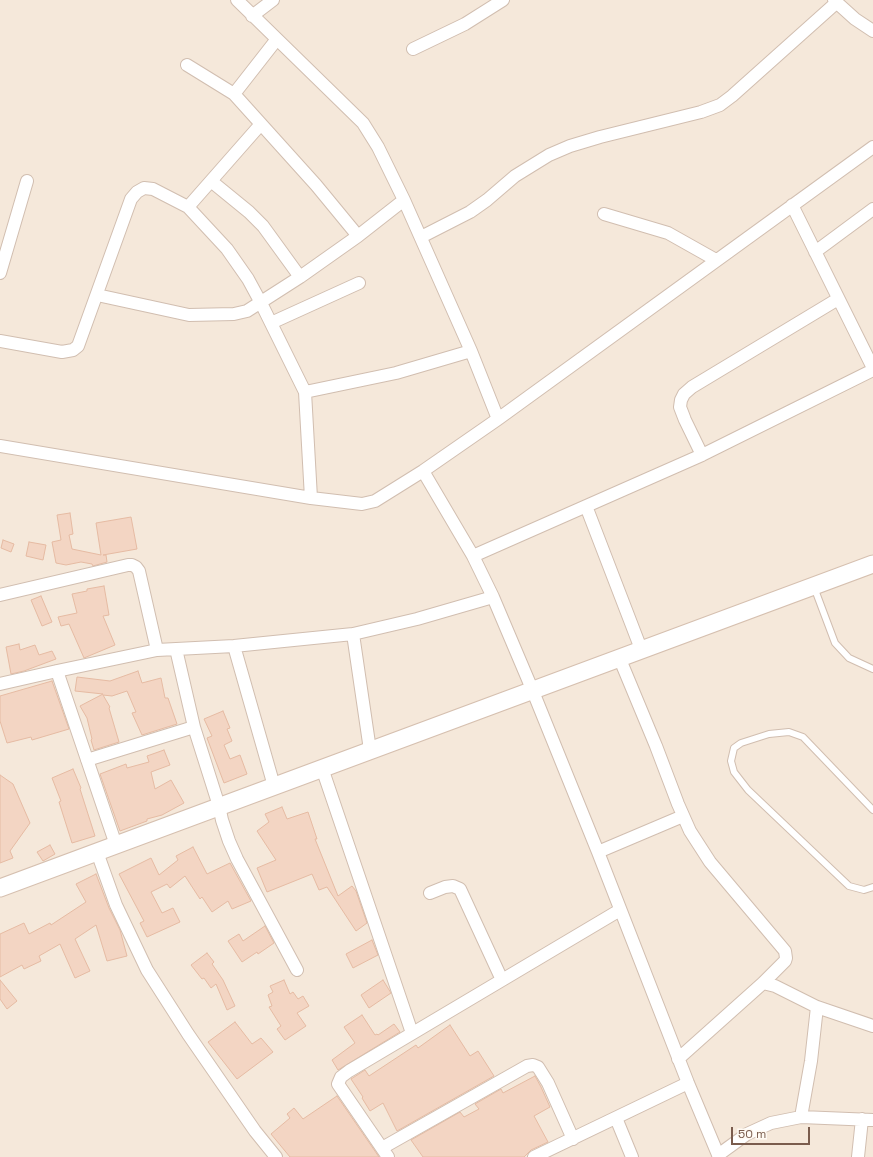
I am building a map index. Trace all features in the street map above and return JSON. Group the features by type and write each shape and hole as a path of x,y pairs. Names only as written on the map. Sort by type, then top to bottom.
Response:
{"main road":[{"path":"0,888 532,689 873,564"}],"street":[{"path":"237,0 363,123 378,147 421,237 471,351 498,419"},
{"path":"252,16 274,0"},
{"path":"413,49 465,24 503,0"},
{"path":"421,237 470,212 487,200 514,176 549,155 570,146 600,137 702,112 720,105 732,96 835,1 855,19 873,30"},
{"path":"234,94 277,39"},
{"path":"187,65 234,94 316,185 358,236"},
{"path":"188,207 261,124"},
{"path":"0,446 311,498 362,504 375,501 423,471 498,419 873,147"},
{"path":"0,273 27,181"},
{"path":"211,181 249,212 263,226 300,277"},
{"path":"0,341 62,352 73,350 78,346 131,199 137,192 144,188 153,189 188,207 227,249 248,280 272,324 305,392 311,498"},
{"path":"97,295 189,315 234,314 247,311 300,277 358,236 404,200"},
{"path":"473,556 702,455 873,369 792,205"},
{"path":"815,252 873,209"},
{"path":"604,214 668,233 716,260"},
{"path":"272,324 359,283"},
{"path":"702,455 680,407 684,394 692,387 838,299"},
{"path":"305,392 396,373 471,351"},
{"path":"423,471 473,556 493,597 598,852 678,1059 718,1156 747,1134 771,1123 801,1116 868,1119 858,1157"},
{"path":"586,506 642,649"},
{"path":"0,595 132,565 139,571 157,650"},
{"path":"0,684 157,650 234,646 353,634 417,619 493,597"},
{"path":"353,634 370,750"},
{"path":"234,646 274,786"},
{"path":"176,649 194,727 222,820 237,859 298,970"},
{"path":"619,658 690,831 710,862 785,951 785,961 763,983 678,1059"},
{"path":"57,671 116,845"},
{"path":"87,760 194,727"},
{"path":"322,768 412,1034"},
{"path":"598,852 683,816"},
{"path":"97,852 116,905 147,970 188,1034 255,1131 276,1157"},
{"path":"430,893 445,887 453,886 460,889 502,980"},
{"path":"573,1139 548,1083 538,1068 533,1065 527,1066 385,1153 338,1084 341,1077 349,1071 620,910"},
{"path":"763,983 775,986 817,1007 873,1026"},
{"path":"801,1116 811,1061 817,1007"},
{"path":"534,1157 688,1083"},
{"path":"616,1118 632,1157"}],"lane":[{"path":"813,586 835,643 849,658 873,670"},
{"path":"873,810 803,737 789,732 769,734 741,743 734,748 731,761 734,772 748,790 849,886 864,890 873,887"}],"shaded area":[{"path":"0,0 873,0 873,1157 0,1157"}],"building":[{"path":"70,513 73,534 69,535 72,549 101,555 96,523 131,517 137,549 103,555 106,555 107,562 93,566 92,564 81,562 66,565 56,563 52,542 61,540 57,515"},
{"path":"3,540 14,544 11,552 1,548"},
{"path":"29,542 46,545 43,560 26,556"},
{"path":"104,586 109,615 103,616 115,645 84,658 69,624 61,626 58,617 77,613 72,594 87,591 87,589"},
{"path":"41,596 52,622 42,626 31,600"},
{"path":"19,644 20,650 35,645 39,655 52,651 56,659 24,671 11,674 6,647"},
{"path":"138,671 142,683 161,678 165,698 168,698 177,724 142,735 132,713 136,712 127,691 112,696 103,695 110,707 109,708 119,742 94,750 87,718 80,706 103,694 75,691 77,677 110,681"},
{"path":"52,681 69,729 32,740 31,737 7,743 0,721 0,696"},
{"path":"223,711 230,728 227,729 232,741 224,745 230,759 240,755 247,774 224,783 207,738 212,736 204,719"},
{"path":"164,750 170,765 151,772 155,789 171,780 184,803 162,815 147,819 147,821 120,831 100,774 126,764 127,768 149,762 147,756"},
{"path":"73,769 81,788 80,789 95,836 72,843 59,802 61,801 52,778"},
{"path":"0,775 13,784 30,823 10,851 13,858 0,863"},
{"path":"282,807 287,819 308,812 317,839 315,839 338,896 352,886 356,891 367,923 356,931 327,887 319,890 312,874 267,892 257,868 276,860 257,831 269,822 265,814"},
{"path":"50,845 55,854 43,861 37,852"},
{"path":"193,847 207,874 230,863 251,901 232,909 228,901 212,912 202,897 200,899 185,876 170,888 167,884 151,892 162,913 173,908 180,922 147,937 140,923 144,921 119,874 151,858 159,875 178,860 176,856"},
{"path":"96,874 109,908 120,930 127,956 107,961 96,925 75,939 90,971 75,978 60,944 39,956 41,961 24,969 22,965 0,977 0,934 24,923 29,934 50,923 51,925 86,902 76,884"},
{"path":"265,926 274,943 258,954 257,952 242,962 228,941 239,934 243,941"},
{"path":"372,940 378,955 353,968 346,954"},
{"path":"207,953 214,962 212,964 223,980 235,1006 227,1010 216,984 211,988 204,978 202,979 191,965"},
{"path":"0,980 17,1001 7,1009 0,999"},
{"path":"284,980 290,994 293,992 298,999 303,996 309,1006 297,1013 306,1026 285,1040 277,1029 281,1026 269,1007 272,1006 268,995 273,992 270,986"},
{"path":"383,980 391,993 369,1008 361,995"},
{"path":"362,1015 375,1035 378,1035 394,1024 400,1032 338,1070 332,1060 355,1043 344,1027"},
{"path":"235,1022 252,1044 261,1038 273,1052 237,1079 208,1042"},
{"path":"450,1025 470,1056 478,1051 494,1076 397,1131 383,1103 370,1111 351,1079 365,1070 369,1076 416,1045 418,1048"},
{"path":"535,1076 550,1107 534,1116 548,1142 531,1150 524,1157 423,1157 411,1140 460,1112 464,1117 479,1109 475,1104 501,1089 503,1093"},
{"path":"337,1096 379,1157 290,1157 271,1134 290,1118 287,1114 294,1108 303,1119"}]}
